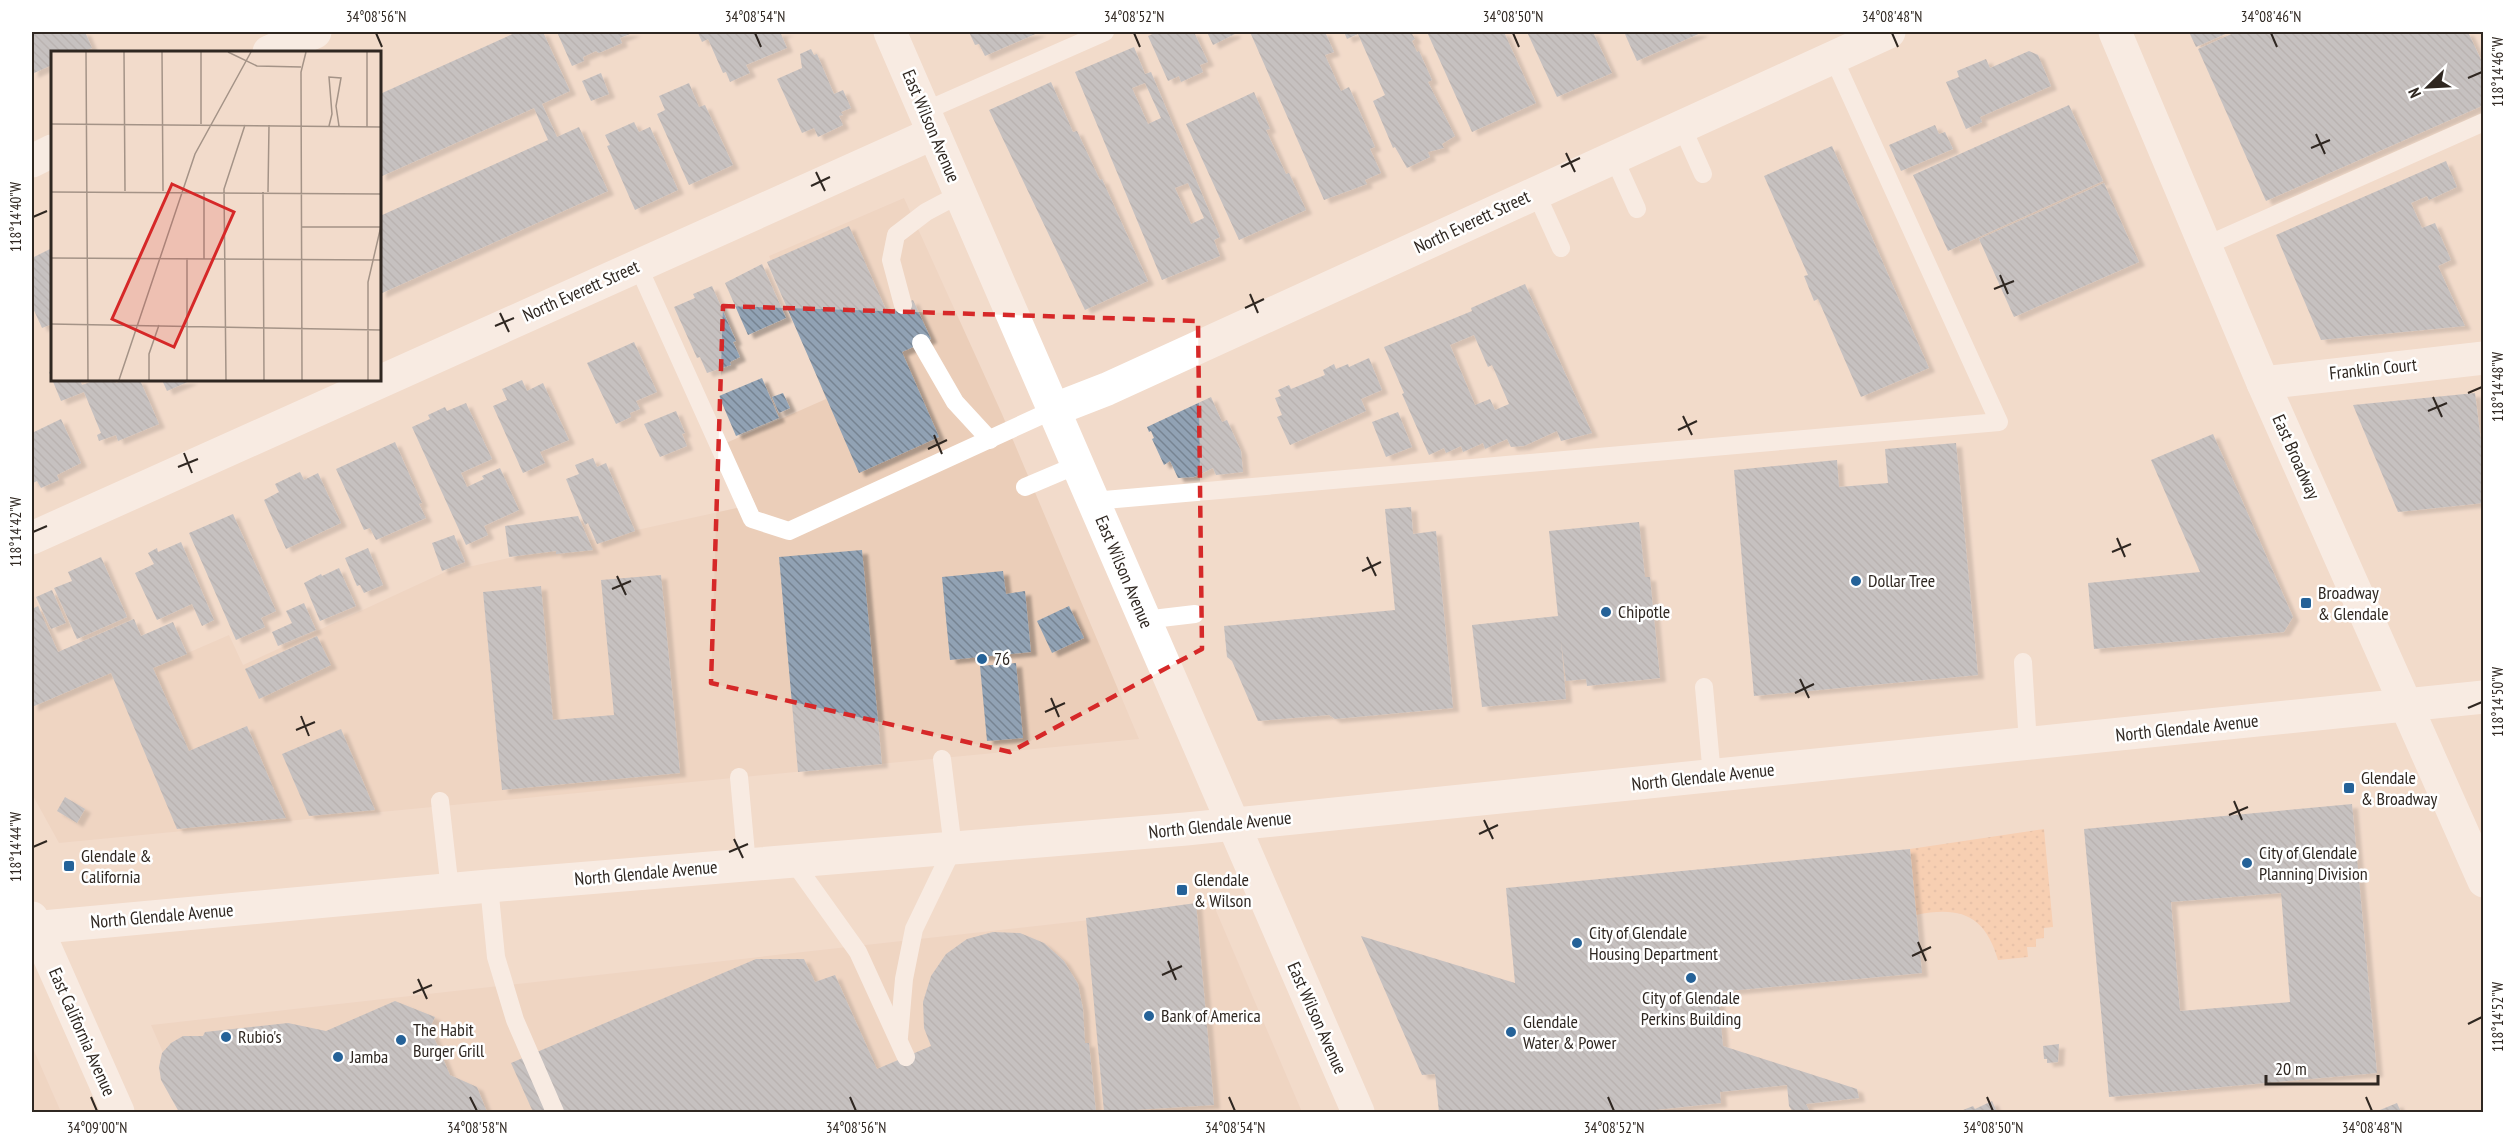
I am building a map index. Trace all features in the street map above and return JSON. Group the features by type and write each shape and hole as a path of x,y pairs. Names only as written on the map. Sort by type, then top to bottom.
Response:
{"street":[{"path":"271,51 315,32"},
{"name":"East Wilson Avenue","path":"890,32 1358,1113"},
{"name":"North Everett Street","path":"1053,410 1107,390 1889,32"},
{"name":"East Broadway","path":"2115,32 2263,383 2484,881"},
{"name":"North Everett Street","path":"32,538 638,266 929,122"},
{"path":"32,161 51,152"},
{"name":"Franklin Court","path":"2263,383 2484,358"},
{"name":"North Glendale Avenue","path":"33,925 1232,825 2484,697"},
{"name":"East California Avenue","path":"33,925 118,1113"}],"lane":[{"path":"929,122 1105,32"},
{"path":"1093,501 1999,422 1833,57"},
{"path":"2205,246 2484,122"},
{"path":"1682,126 1703,174"},
{"path":"1614,158 1637,210"},
{"path":"1536,193 1561,248"},
{"path":"903,305 891,260 896,235 926,212 960,194"},
{"path":"638,266 752,519 789,531 1053,410"},
{"path":"921,343 955,402 990,440"},
{"path":"1025,487 1077,465"},
{"path":"1144,620 1195,614"},
{"path":"2023,662 2028,745"},
{"path":"1704,687 1712,776"},
{"path":"899,1037 904,979 914,929 953,848 942,759"},
{"path":"739,777 747,865"},
{"path":"440,801 450,890"},
{"path":"793,861 858,952 906,1056"},
{"path":"489,886 496,957 515,1020 555,1113"}],"highlighted area":[{"path":"723,306 1198,321 1202,649 1010,752 711,683"}],"shaded area":[{"path":"904,198 1002,414 1139,739 59,843 32,794 32,591 58,652 134,619 153,668 229,635 243,665 445,572 755,504 726,443 826,399 769,256"},
{"path":"2044,829 2053,927 2044,928 2044,938 2036,939 2036,947 2027,947 2028,957 1998,960 1986,933 1969,917 1946,912 1916,915 1910,849"},
{"path":"1214,906 1302,1112 189,1112 151,1025"},
{"path":"32,1046 61,1112 32,1112"}],"building":[{"path":"32,32 85,32 92,48 84,51 51,51 51,65 32,74"},
{"path":"517,32 543,32 570,91 542,104 557,137 579,127 608,191 381,294 381,216 548,140 534,108 381,177 381,94"},
{"path":"557,32 635,32 620,38 622,43 599,53 596,51 583,57 584,61 572,66"},
{"path":"788,32 781,34 787,48 746,65 750,73 730,82 726,72 723,73 708,39 702,42 698,33"},
{"path":"969,32 1040,32 985,56 979,44 975,45"},
{"path":"1157,32 1194,32 1208,62 1200,65 1203,72 1181,82 1179,76 1168,81 1148,36"},
{"path":"1207,32 1234,32 1235,34 1213,45"},
{"path":"1250,32 1325,32 1334,52 1325,55 1341,91 1349,87 1375,147 1370,149 1381,173 1365,180 1367,184 1324,200"},
{"path":"1344,32 1411,32 1415,39 1412,41 1432,80 1428,82 1455,136 1442,144 1444,148 1428,152 1430,157 1407,168 1395,147 1393,148 1373,101 1385,95 1358,34 1347,39"},
{"path":"1427,32 1504,32 1536,103 1472,132"},
{"path":"1527,32 1593,32 1612,73 1557,97"},
{"path":"1624,32 1703,32 1637,61"},
{"path":"2189,32 2230,32 2196,47"},
{"path":"2236,32 2468,32 2484,66 2484,105 2266,201 2198,49"},
{"path":"1134,47 1145,74 1151,72 1220,237 1214,240 1220,256 1162,280 1075,72","holes":["1145,83 1161,118 1148,124 1132,88","1188,183 1204,218 1191,224 1175,188"]},
{"path":"811,49 814,55 817,54 834,94 843,90 851,108 841,112 843,115 839,116 843,125 818,137 814,128 802,133 777,79 802,68 800,54"},
{"path":"2029,51 2038,55 2051,86 1980,117 1982,122 1966,129 1946,82 1959,77 1957,71 1986,59 1990,68"},
{"path":"601,73 609,94 591,101 582,81"},
{"path":"1051,82 1073,132 1077,131 1100,180 1102,179 1148,281 1085,310 989,110"},
{"path":"689,83 699,107 705,105 733,165 689,185 657,114 665,110 659,96"},
{"path":"1254,92 1270,129 1266,130 1306,210 1239,240 1186,124"},
{"path":"2069,105 2103,181 1948,251 1913,175"},
{"path":"634,122 639,132 650,127 678,190 635,210 607,146 610,145 605,135"},
{"path":"1935,125 1939,134 1945,132 1953,149 1901,171 1889,145"},
{"path":"1832,146 1929,368 1861,397 1818,299 1814,301 1804,276 1808,275 1764,176"},
{"path":"2446,161 2457,187 2429,200 2427,196 2411,203 2422,228 2435,223 2451,260 2438,266 2465,326 2321,340 2276,235"},
{"path":"2104,183 2139,262 2014,317 1979,239"},
{"path":"849,226 887,312 913,300 931,339 902,352 939,437 859,473 767,262"},
{"path":"51,248 51,324 42,328 32,306 32,258"},
{"path":"762,264 786,318 748,335 725,283"},
{"path":"1525,284 1592,433 1561,441 1557,431 1524,446 1511,447 1507,439 1485,449 1483,443 1463,452 1461,446 1446,453 1444,448 1429,455 1384,347 1472,311 1471,308","holes":["1474,335 1488,367 1492,365 1509,404 1495,410 1490,399 1475,405 1450,345"]},
{"path":"712,286 736,341 733,342 740,357 730,362 731,365 707,373 700,357 697,358 674,307 695,298 693,294"},
{"path":"634,342 657,392 636,401 640,409 630,413 631,417 616,424 587,363"},
{"path":"1369,358 1382,390 1361,399 1366,411 1290,445 1277,417 1282,415 1275,398 1281,396 1278,390 1289,385 1291,389 1325,375 1323,370 1334,364 1336,369 1348,364 1349,367"},
{"path":"762,378 779,418 736,436 719,396"},
{"path":"522,380 527,391 543,383 569,440 540,452 545,463 523,473 493,406 507,400 502,389"},
{"path":"52,381 80,381 82,385 93,381 115,381 116,383 140,381 159,424 118,441 116,435 99,441 97,435 101,433 84,392 61,401"},
{"path":"162,381 190,381 167,391"},
{"path":"783,393 790,408 779,413 772,397"},
{"path":"2475,393 2484,465 2484,503 2398,512 2353,405"},
{"path":"1211,397 1222,422 1227,420 1241,451 1243,472 1216,475 1213,468 1194,477 1178,478 1170,461 1164,465 1152,439 1154,438 1151,431 1149,432 1147,427"},
{"path":"466,403 492,459 461,473 467,487 484,479 482,476 500,468 519,510 484,526 488,535 466,545 412,427 430,419 428,415 445,407 447,411"},
{"path":"676,411 685,433 682,434 687,446 660,457 644,424"},
{"path":"1398,412 1412,447 1386,457 1372,422"},
{"path":"61,419 81,463 57,475 59,480 41,488 37,481 33,483 32,479 32,433"},
{"path":"2213,434 2293,617 2284,632 2094,649 2088,583 2200,572 2151,460"},
{"path":"395,442 422,503 419,504 426,518 376,540 370,528 364,530 336,469"},
{"name":"Dollar Tree","path":"1956,443 1978,675 1754,696 1734,470 1837,460 1839,487 1888,483 1885,449"},
{"path":"593,458 597,467 606,463 635,531 597,544 588,523 585,525 566,479 579,474 575,465"},
{"path":"300,472 304,480 318,473 341,523 286,549 264,500 279,492 275,484"},
{"path":"1411,507 1413,534 1436,531 1453,708 1335,719 1329,715 1258,721 1232,661 1227,657 1224,626 1395,610 1385,509"},
{"path":"233,514 276,611 261,618 265,627 236,640 189,533"},
{"path":"578,516 593,550 556,554 556,551 509,557 505,526"},
{"name":"Chipotle","path":"1639,522 1645,577 1650,577 1660,678 1587,686 1586,679 1566,681 1561,641 1566,699 1482,707 1472,625 1558,616 1549,531"},
{"path":"454,535 465,562 442,571 432,543"},
{"path":"181,542 214,620 202,626 192,604 157,620 135,573 154,564 148,553 157,548 158,552"},
{"path":"368,548 383,585 364,593 360,585 357,586 345,558"},
{"path":"862,550 882,764 798,772 779,557"},
{"path":"101,557 127,617 77,639 54,588 72,581 68,572"},
{"path":"339,568 356,606 320,621 304,583"},
{"path":"1003,571 1006,594 1025,591 1031,652 950,660 942,577"},
{"path":"661,575 680,773 502,790 483,592 541,586 553,720 614,715 601,580"},
{"path":"52,590 66,623 51,629 36,597"},
{"path":"304,603 316,630 278,646 272,632 292,623 286,611"},
{"path":"38,606 58,652 134,619 141,636 173,622 187,654 153,668 189,751 247,726 286,818 177,829 111,673 32,707 32,609"},
{"path":"1069,606 1084,638 1052,653 1037,621"},
{"path":"317,636 331,665 259,699 245,669"},
{"path":"1016,663 1023,738 987,741 980,666"},
{"path":"341,729 375,810 309,816 282,754"},
{"path":"65,797 85,809 77,823 57,811"},
{"path":"2352,804 2377,1073 2109,1097 2084,829","holes":["2281,893 2290,1002 2180,1011 2171,902"]},
{"name":"City of Glendale Perkins Building","path":"1910,849 1922,973 1718,992 1723,1046 1857,1089 1859,1098 1806,1104 1810,1112 1793,1112 1789,1106 1787,1085 1720,1092 1721,1103 1636,1112 1439,1112 1435,1074 1422,1075 1361,936 1515,983 1506,888"},
{"path":"1196,903 1214,1105 1104,1112 1086,918"},
{"path":"993,932 1020,933 1044,943 1064,961 1078,984 1083,1009 1085,1043 1089,1043 1096,1112 533,1112 511,1063 756,959 804,959 815,982 835,975 877,1069 931,1046 924,1028 923,1002 931,976 946,954 967,939"},
{"path":"395,1001 435,1017 430,1028 450,1075 477,1087 487,1112 179,1112 161,1080 159,1067 162,1053 171,1043 183,1036 203,1036 205,1032 288,1023 326,1031"},
{"path":"2059,1044 2058,1062 2047,1063 2047,1059 2044,1059 2043,1046"},
{"path":"1992,1101 1997,1112 1958,1112 1973,1106 1975,1109"},
{"path":"2397,1103 2401,1112 2375,1112"}],"place":[{"name":"Dollar Tree","path":"1856,581"},
{"name":"Broadway & Glendale","path":"2306,603"},
{"name":"Chipotle","path":"1606,612"},
{"name":"76","path":"982,659"},
{"name":"Glendale & Broadway","path":"2349,788"},
{"name":"City of Glendale Planning Division","path":"2247,863"},
{"name":"Glendale & California","path":"69,866"},
{"name":"Glendale & Wilson","path":"1182,890"},
{"name":"City of Glendale Housing Department","path":"1577,943"},
{"name":"City of Glendale Perkins Building","path":"1691,978"},
{"name":"Bank of America","path":"1149,1016"},
{"name":"Glendale Water & Power","path":"1511,1032"},
{"name":"Rubio's","path":"226,1037"},
{"name":"The Habit Burger Grill","path":"401,1040"},
{"name":"Jamba","path":"338,1057"}]}
